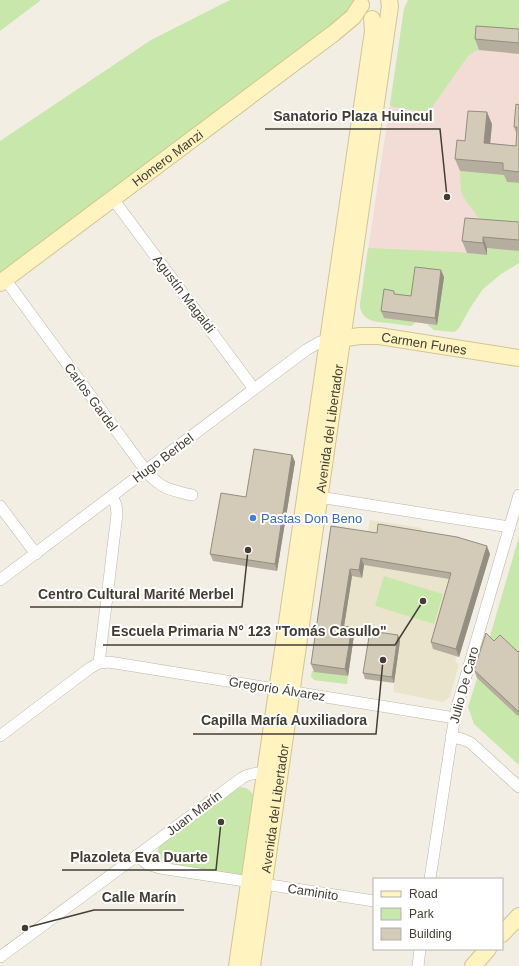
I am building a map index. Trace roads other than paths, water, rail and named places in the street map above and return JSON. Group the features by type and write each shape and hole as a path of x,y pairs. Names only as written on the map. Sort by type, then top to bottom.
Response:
{"main road":[{"path":"361,2 362,12 371,19"},
{"name":"Homero Manzi","path":"3,281 334,33 353,17 361,2"},
{"name":"Avenida del Libertador","path":"284,690 319,497 335,339 373,31 371,19 377,20 383,18 391,4"},
{"name":"Avenida del Libertador","path":"237,966 256,883 335,339 391,4"},
{"name":"Homero Manzi","path":"334,33 353,24 371,19"},
{"name":"Carmen Funes","path":"335,339 360,336 378,336 519,358"},
{"name":"Avenida del Libertador","path":"252,966 256,883"},
{"path":"503,933 519,916"},
{"path":"473,966 487,950"}],"street":[{"name":"Agustín Magaldi","path":"113,199 254,389"},
{"name":"Carlos Gardel","path":"3,281 146,471 163,487 192,495"},
{"name":"Hugo Berbel","path":"0,580 310,347 320,342 335,339"},
{"name":"Julio De Caro","path":"430,878 454,718 519,495"},
{"path":"0,736 90,668 99,663 117,514 116,505 112,496"},
{"path":"319,497 510,527"},
{"path":"0,506 36,554"},
{"name":"Gregorio Álvarez","path":"99,663 114,662 454,718"},
{"path":"451,737 462,739 475,747 519,787"},
{"name":"Juan Marín","path":"0,957 242,778 252,773 272,774"},
{"name":"Caminito","path":"137,855 147,864 160,868 373,901"},
{"path":"418,966 420,950"}],"place":[{"name":"Sanatorio Plaza Huincul","path":"447,197"},
{"name":"Pastas Don Beno","path":"253,518"},
{"name":"Centro Cultural Marité Merbel","path":"248,550"},
{"name":"Escuela Primaria N° 123 \"Tomás Casullo\"","path":"423,601"},
{"name":"Capilla María Auxiliadora","path":"383,660"},
{"name":"Plazoleta Eva Duarte","path":"221,822"},
{"name":"Calle Marín","path":"25,928"}]}
